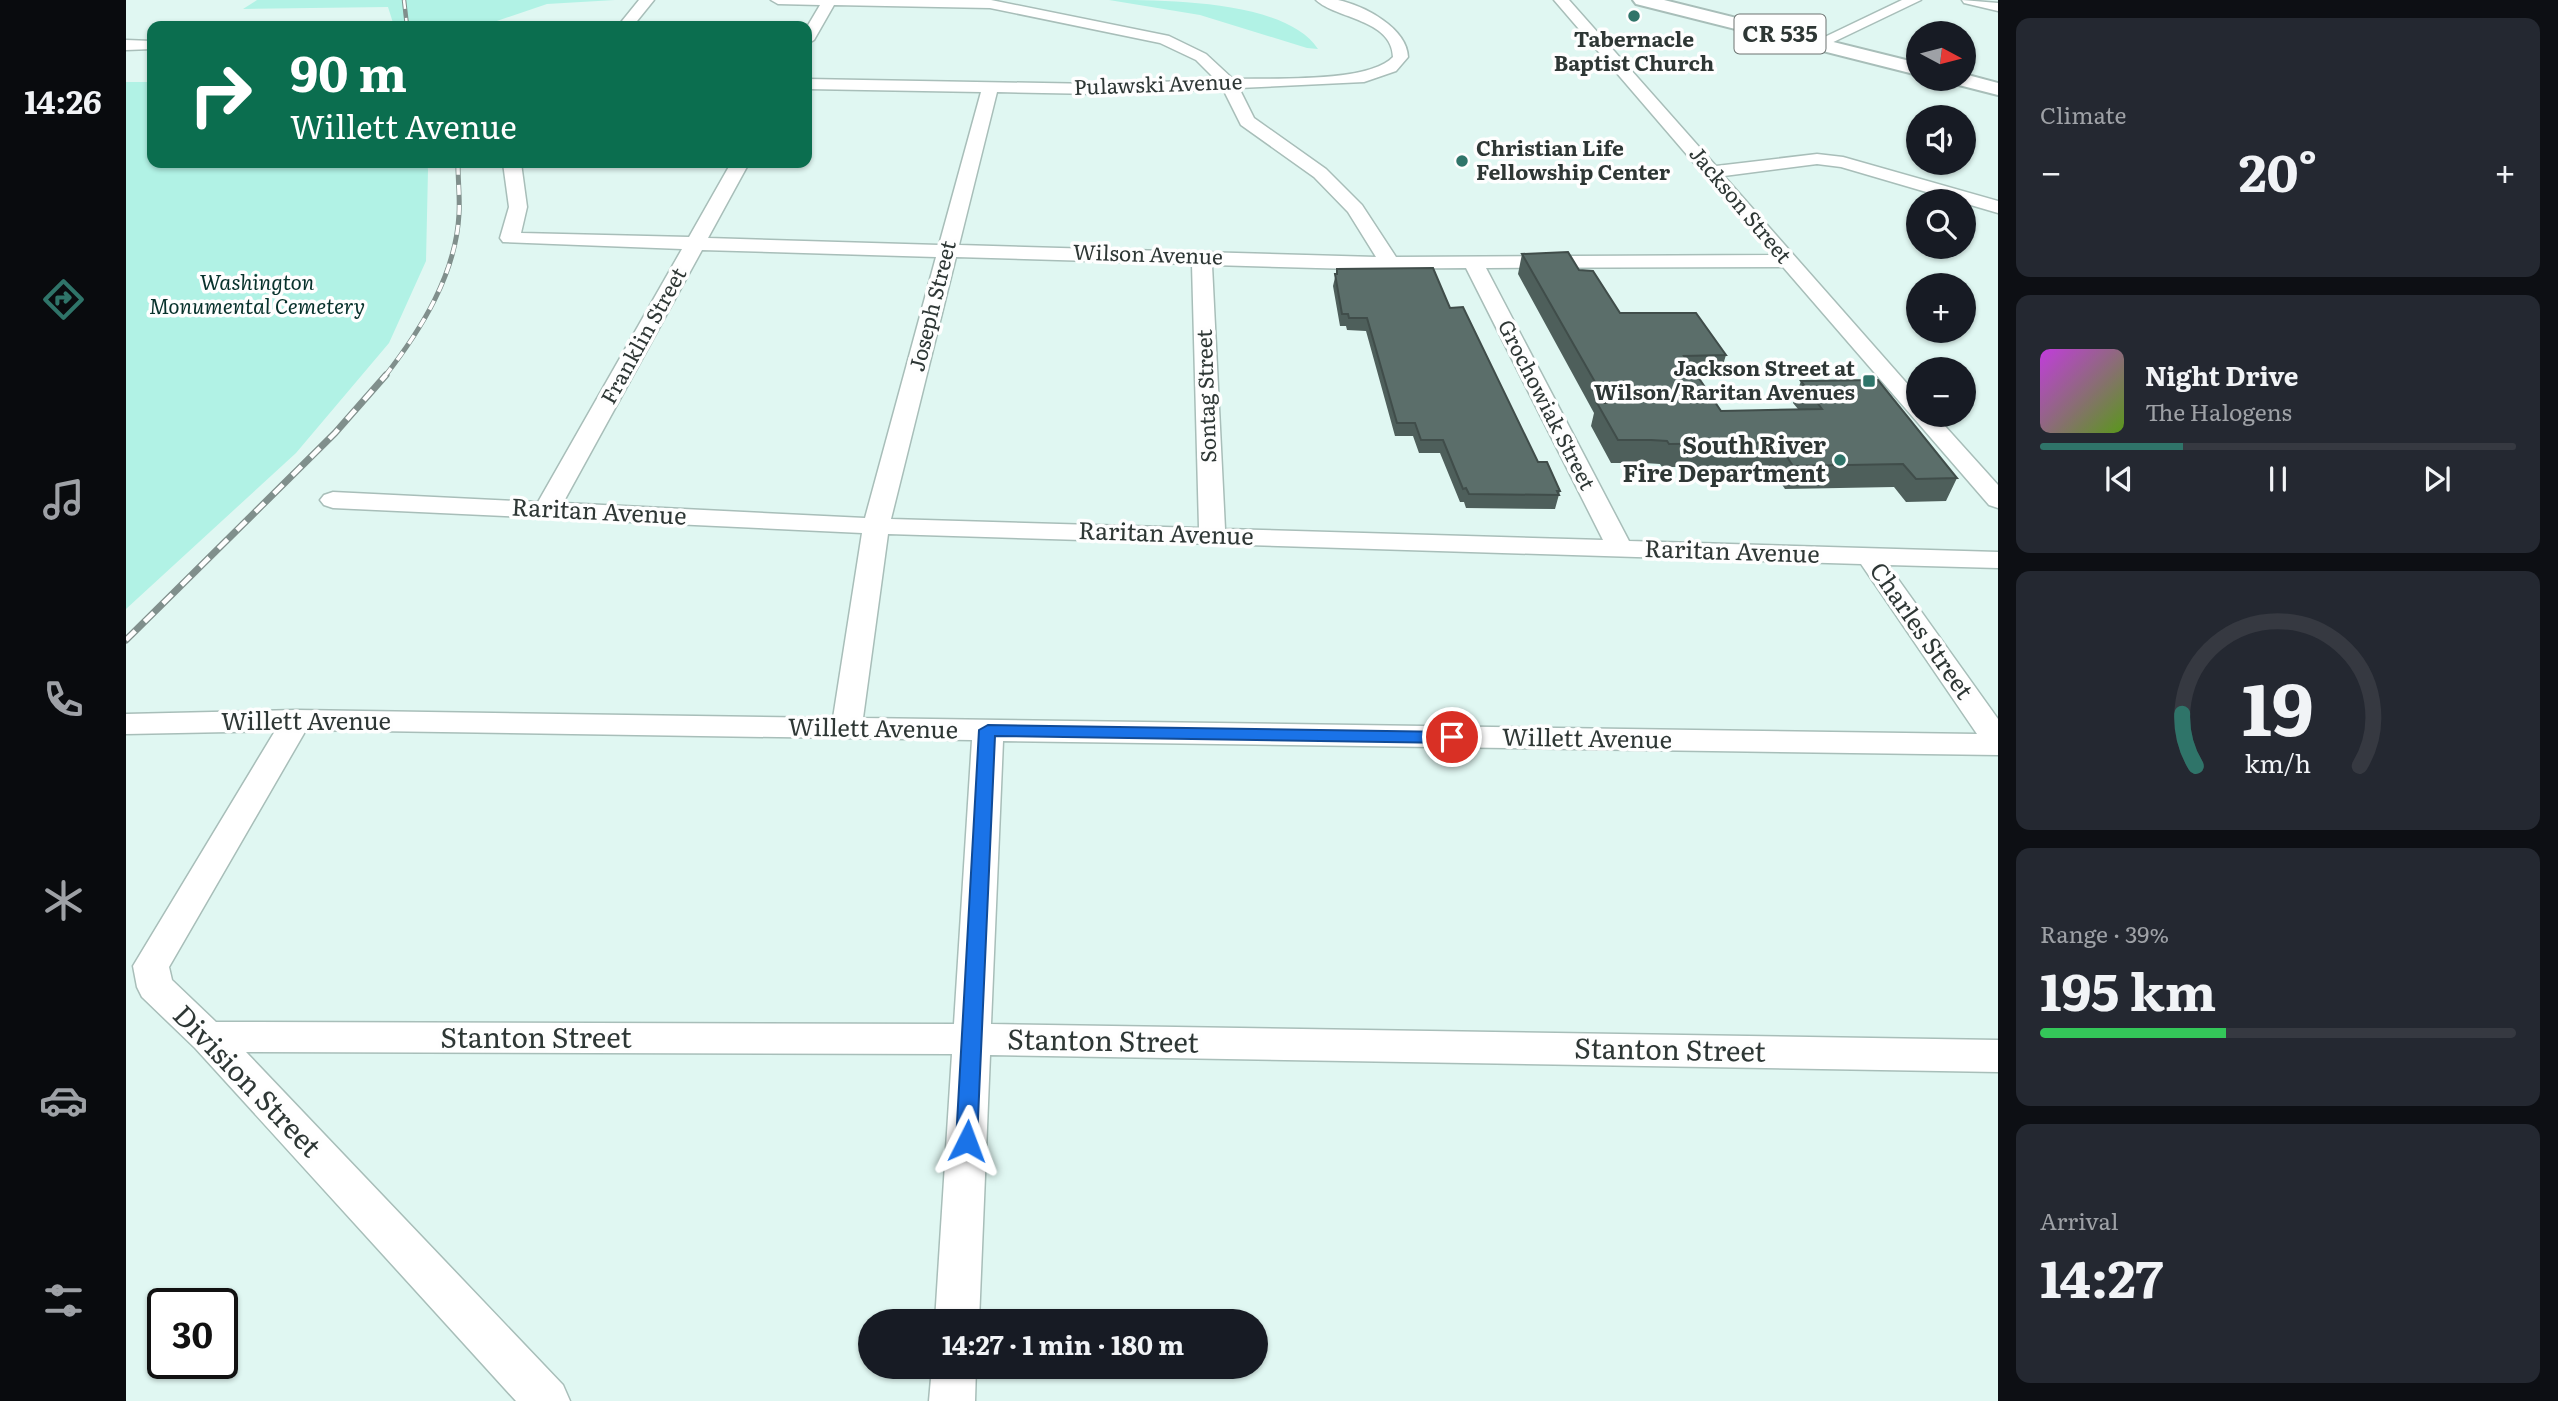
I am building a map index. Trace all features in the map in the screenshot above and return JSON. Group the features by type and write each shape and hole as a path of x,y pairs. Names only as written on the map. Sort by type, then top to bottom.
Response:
{"main road":[{"name":"CR 535","path":"1643,0 1906,66"},
{"path":"1976,84 1998,89"}],"street":[{"path":"629,21 647,0"},
{"path":"778,0 990,4 1164,38 1201,57 1228,83 1247,121 1320,173 1354,209 1389,262"},
{"name":"Pulawski Avenue","path":"812,84 1097,89 1337,80 1368,77 1392,67 1400,58 1398,44 1382,26 1360,13 1323,0"},
{"name":"Jackson Street","path":"1561,0 1906,396"},
{"path":"1818,44 1914,0"},
{"path":"1969,0 1998,7"},
{"path":"812,31 829,1"},
{"path":"126,45 147,45"},
{"name":"Joseph Street","path":"846,729 876,526 990,88"},
{"path":"1714,173 1817,159 1843,162 1998,207"},
{"name":"Wilson Avenue","path":"513,168 518,207 510,238 1389,262 1786,261"},
{"name":"Franklin Street","path":"547,509 737,168"},
{"name":"Sontag Street","path":"1202,257 1212,536"},
{"name":"Grochowiak Street","path":"1473,262 1620,548"},
{"path":"1934,427 1998,500"},
{"name":"Raritan Avenue","path":"333,500 876,526 1998,559"},
{"name":"Charles Street","path":"1869,556 1998,744"},
{"name":"Willett Avenue","path":"126,724 297,720 1998,744"},
{"name":"Division Street","path":"297,720 151,966 155,987 208,1037 547,1401"},
{"path":"958,1309 988,730"},
{"name":"Stanton Street","path":"208,1037 973,1039 1998,1056"},
{"path":"952,1401 953,1379"}],"green space":[{"path":"257,0 615,0 547,4 497,21 392,21 388,7 243,9"},
{"path":"1109,0 1191,3 1253,12 1280,21 1302,33 1318,49 1200,15"},
{"name":"Washington Monumental Cemetery","path":"126,82 147,82 147,168 428,168 426,261 389,343 296,453 126,609"}],"building":[{"path":"1568,252 1579,270 1593,271 1620,313 1696,313 1726,355 1684,356 1721,411 1822,409 1801,381 1878,380 1906,415 1906,427 1916,427 1957,478 1916,479 1903,464 1793,466 1778,443 1669,444 1667,441 1618,440 1597,403 1607,403 1522,254"},
{"path":"1433,268 1450,308 1463,307 1538,462 1547,462 1560,491 1557,491 1559,495 1469,494 1466,488 1463,489 1443,440 1421,440 1415,423 1397,423 1367,318 1349,318 1348,314 1342,314 1335,274 1337,269"}],"railway":[{"path":"404,0 406,21"},
{"path":"385,376 411,340 444,279 459,214 458,168"},
{"path":"126,640 335,433 386,375"}],"place":[{"name":"Tabernacle Baptist Church","path":"1634,16"},
{"name":"Christian Life Fellowship Center","path":"1462,161"},
{"name":"Jackson Street at Wilson/Raritan Avenues","path":"1869,381"},
{"name":"South River Fire Department","path":"1840,460"}],"route":[{"path":"967,1141 988,730 1452,737"}]}
